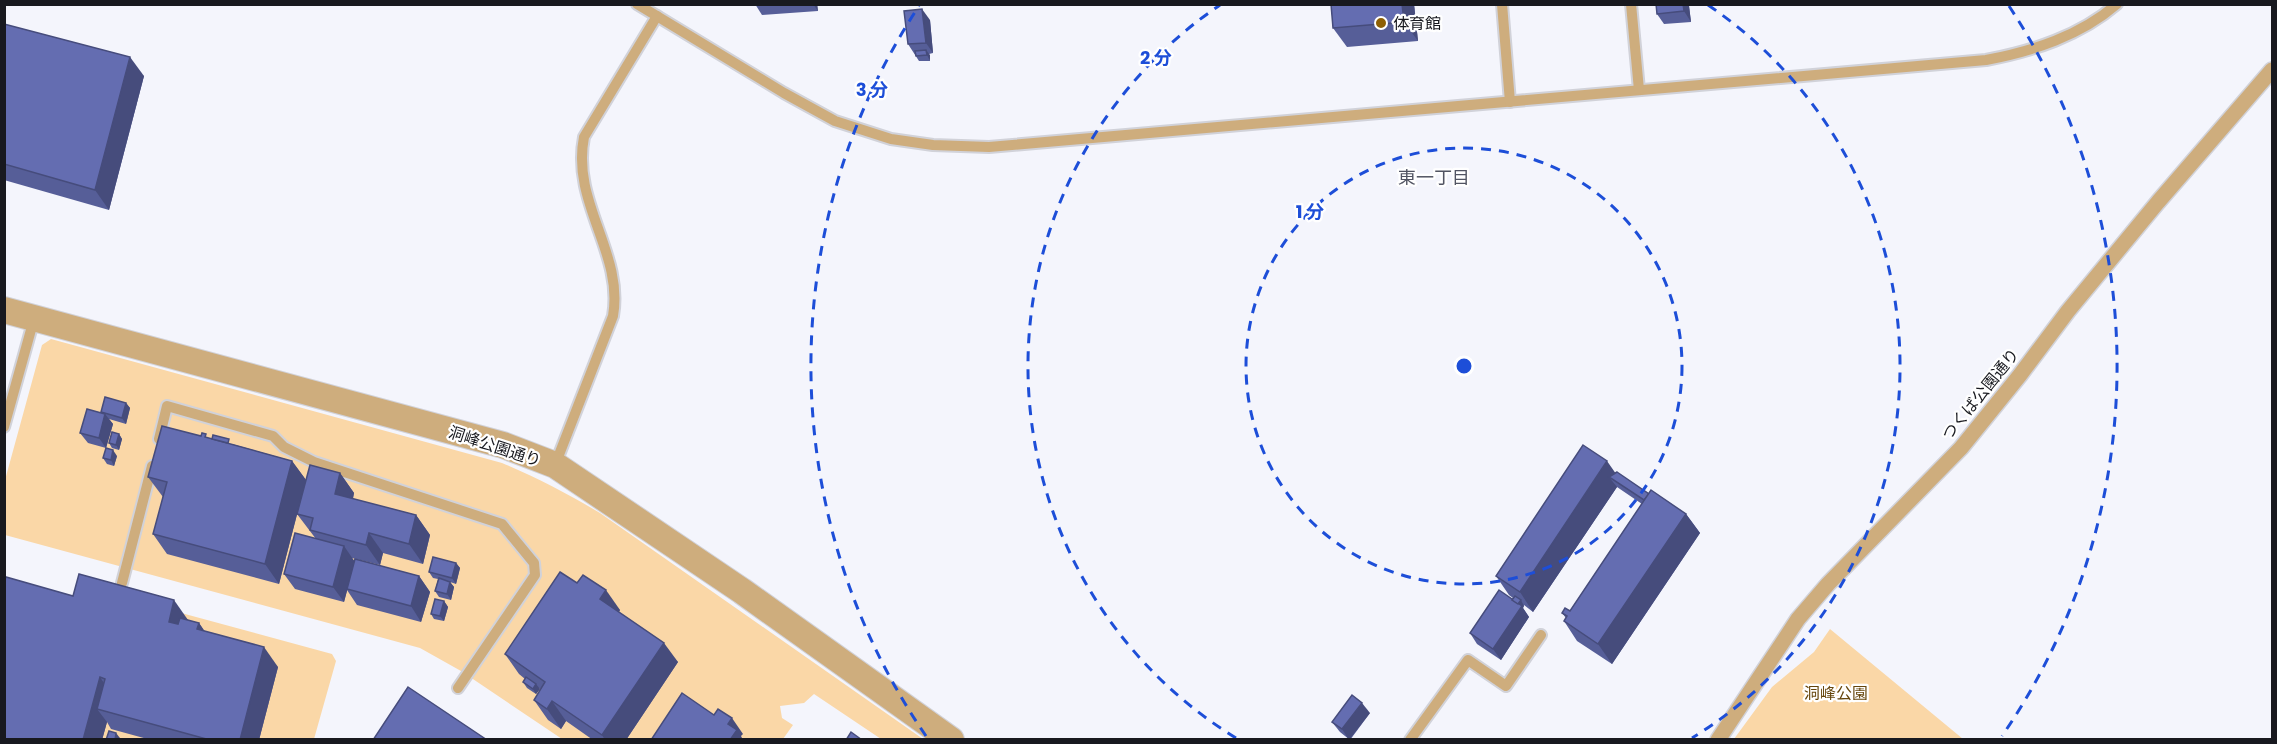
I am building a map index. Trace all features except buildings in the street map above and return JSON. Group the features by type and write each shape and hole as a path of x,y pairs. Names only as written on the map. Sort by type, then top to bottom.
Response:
{"street":[{"name":"つくば公園通り","path":"1718,740 1798,619 1828,584 1960,448 2020,375 2068,310 2272,70"},
{"name":"洞峰公園通り","path":"4,310 503,445 555,465 742,591 951,740"}],"lane":[{"path":"637,4 784,93 835,121 891,140 933,145 989,147 1986,60 2015,54 2070,35 2117,4"},
{"path":"1502,4 1510,102"},
{"path":"1631,4 1638,90"},
{"path":"555,465 614,316 616,300 615,282 582,180 581,153 584,137 657,16"},
{"path":"4,427 8,398 34,318"},
{"path":"122,583 167,406 273,436 284,447 314,462 502,524 534,563 535,575 458,688"},
{"path":"1410,740 1468,660 1506,686 1541,635"}],"green space":[{"path":"51,339 502,463 527,474 600,513 923,739 881,739 814,694 804,703 780,706 782,718 793,725 783,739 562,739 461,671 420,648 5,535 5,480 42,345"},
{"path":"89,588 332,654 336,661 314,739 5,740 83,610"},
{"name":"洞峰公園","path":"1830,629 1963,739 1734,739 1772,687 1814,652"}],"place":[{"name":"体育館","path":"1381,23"}],"district":[{"name":"東一丁目","path":"1434,178"}]}
